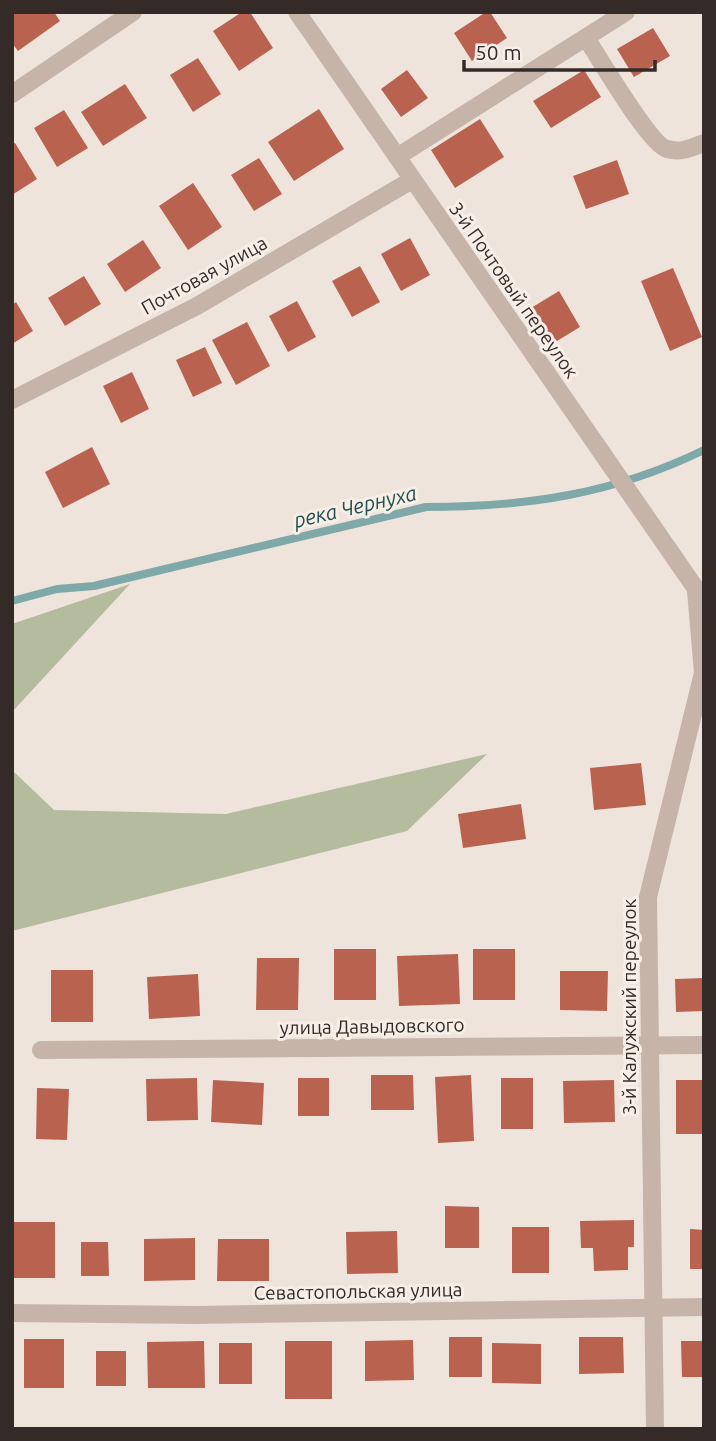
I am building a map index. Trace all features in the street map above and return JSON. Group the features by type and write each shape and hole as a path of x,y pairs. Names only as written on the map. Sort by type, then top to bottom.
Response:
{"street":[{"path":"12,94 133,12"},
{"name":"3-й Почтовый переулок","path":"297,12 700,596"},
{"path":"397,157 626,12"},
{"path":"586,38 650,136 664,149 685,151 704,143"},
{"name":"Почтовая улица","path":"12,400 197,306 412,180"},
{"name":"3-й Калужский переулок","path":"655,1429 648,897 703,673 700,596"},
{"name":"улица Давыдовского","path":"41,1050 704,1045"},
{"name":"Севастопольская улица","path":"12,1312 196,1315 704,1307"}],"green space":[{"path":"130,584 12,712 12,624"},
{"path":"487,754 407,831 12,931 12,770 54,810 226,814"}],"building":[{"path":"12,12 54,12 60,21 18,51 12,43"},
{"path":"242,12 250,12 273,48 239,71 213,31"},
{"path":"490,12 507,38 472,61 454,33"},
{"path":"653,28 670,56 634,77 617,49"},
{"path":"198,58 221,94 193,112 170,75"},
{"path":"407,70 428,98 401,117 381,89"},
{"path":"584,70 601,97 551,128 533,101"},
{"path":"125,84 147,118 103,146 81,112"},
{"path":"319,109 344,149 294,181 268,142"},
{"path":"64,110 88,148 57,167 34,128"},
{"path":"480,119 504,157 455,188 431,150"},
{"path":"15,143 37,179 12,195 12,144"},
{"path":"259,158 282,194 254,211 231,175"},
{"path":"617,160 629,194 586,209 573,176"},
{"path":"193,183 222,227 188,250 159,206"},
{"path":"410,238 430,275 401,291 381,254"},
{"path":"143,240 161,268 125,292 107,264"},
{"path":"360,266 380,302 352,317 332,281"},
{"path":"673,268 702,337 670,351 641,281"},
{"path":"84,276 101,304 65,326 48,298"},
{"path":"559,291 580,327 552,344 531,308"},
{"path":"297,301 316,337 288,352 269,316"},
{"path":"16,302 33,331 12,344 12,305"},
{"path":"247,322 270,366 236,385 212,340"},
{"path":"205,347 222,383 193,397 176,360"},
{"path":"132,372 149,409 121,423 103,386"},
{"path":"92,447 110,484 63,508 45,472"},
{"path":"641,763 646,805 594,810 590,768"},
{"path":"521,804 526,839 463,848 458,814"},
{"path":"334,949 376,949 376,1000 334,1000"},
{"path":"473,949 515,949 515,1000 473,1000"},
{"path":"458,954 460,1004 399,1006 397,956"},
{"path":"257,958 299,958 298,1010 256,1010"},
{"path":"51,970 93,970 93,1022 51,1022"},
{"path":"560,971 608,971 607,1011 560,1010"},
{"path":"198,974 200,1016 149,1019 147,977"},
{"path":"704,978 704,1011 676,1012 675,979"},
{"path":"371,1075 413,1075 414,1110 371,1110"},
{"path":"471,1075 474,1141 438,1143 435,1077"},
{"path":"197,1078 198,1120 147,1121 146,1079"},
{"path":"298,1078 329,1078 329,1116 298,1116"},
{"path":"501,1078 533,1078 533,1129 501,1129"},
{"path":"213,1080 264,1083 262,1125 211,1122"},
{"path":"614,1080 615,1122 564,1123 563,1081"},
{"path":"676,1080 704,1080 704,1134 676,1134"},
{"path":"37,1088 69,1089 67,1140 36,1139"},
{"path":"445,1206 479,1207 479,1248 445,1248"},
{"path":"634,1220 634,1247 628,1247 628,1270 594,1271 593,1248 581,1248 580,1221"},
{"path":"12,1222 55,1222 55,1278 12,1278"},
{"path":"512,1227 549,1227 549,1273 512,1273"},
{"path":"690,1229 704,1230 704,1269 690,1269"},
{"path":"397,1231 398,1273 347,1274 346,1232"},
{"path":"195,1238 195,1280 144,1281 144,1239"},
{"path":"218,1239 269,1239 269,1281 217,1281"},
{"path":"81,1242 108,1242 109,1276 81,1276"},
{"path":"449,1337 482,1337 482,1377 449,1377"},
{"path":"579,1337 623,1337 624,1373 579,1374"},
{"path":"24,1339 64,1339 64,1388 24,1388"},
{"path":"413,1340 414,1380 365,1381 365,1341"},
{"path":"204,1341 205,1388 148,1388 147,1342"},
{"path":"285,1341 332,1341 332,1399 285,1399"},
{"path":"681,1341 704,1341 704,1377 682,1377"},
{"path":"219,1343 252,1343 252,1384 219,1384"},
{"path":"492,1343 541,1344 541,1384 492,1383"},
{"path":"96,1351 126,1351 126,1386 96,1386"}],"waterway":[{"name":"река Чернуха","path":"12,601 57,589 94,586 426,507 499,504 569,495 637,477 704,450"}]}
